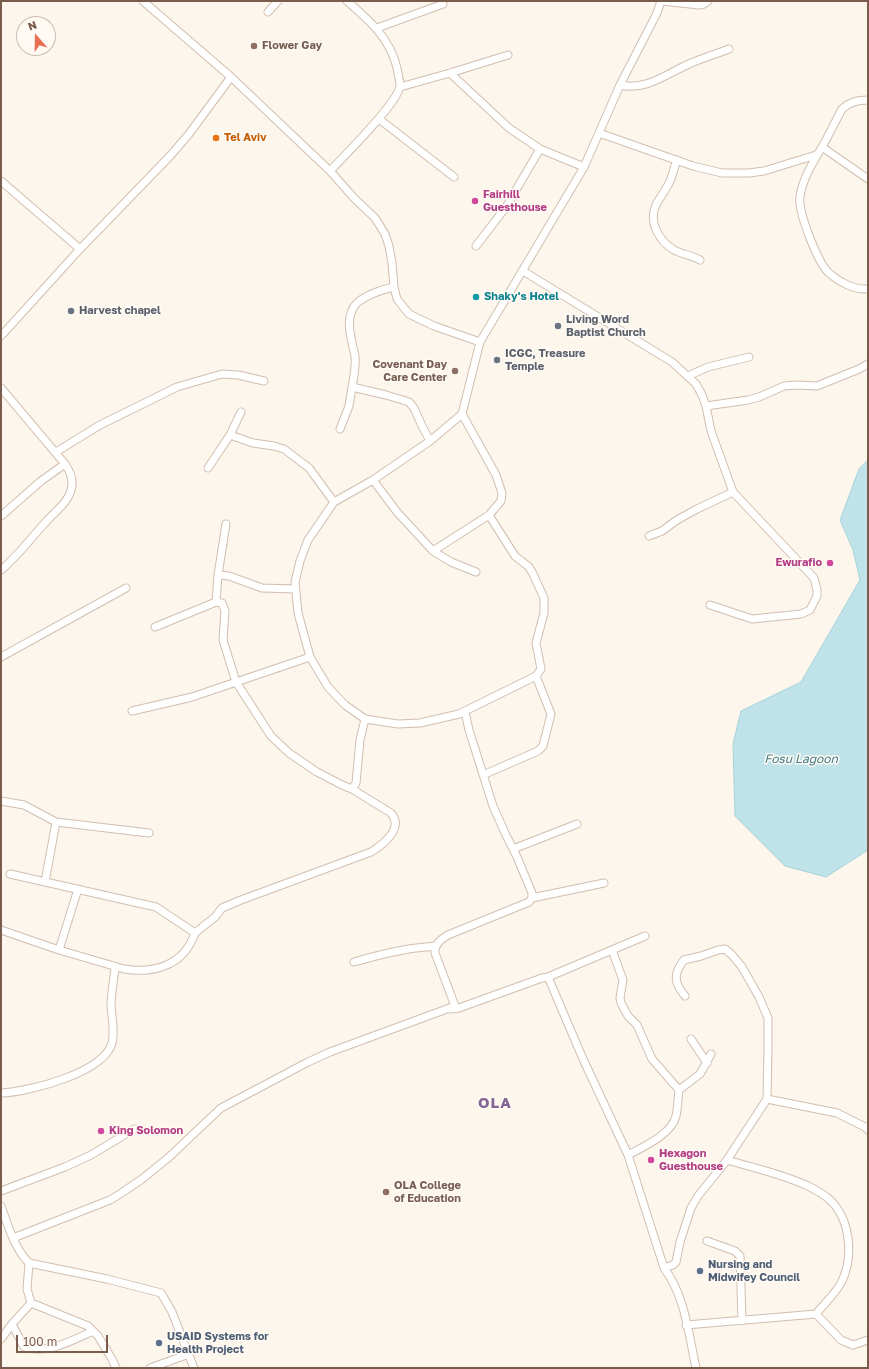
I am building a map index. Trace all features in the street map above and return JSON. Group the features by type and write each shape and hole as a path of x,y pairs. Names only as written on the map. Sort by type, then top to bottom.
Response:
{"street":[{"path":"143,1 231,77 330,171 354,198 375,218 385,234 392,263 394,286 398,299 409,314 434,326 480,342"},
{"path":"268,12 278,1"},
{"path":"330,171 379,119 392,103 400,87 395,60 387,42 377,28 347,1"},
{"path":"489,515 515,556 529,567 538,581 544,598 544,613 536,643 541,668 536,676 465,712 420,723 398,724 365,719 345,705 328,687 310,657 298,613 295,582 300,561 308,540 334,502 373,480 430,441 462,414 480,342 584,167 620,85 662,1 699,5 708,1"},
{"path":"377,28 444,4"},
{"path":"620,85 630,87 646,84 688,64 730,49"},
{"path":"400,87 508,55"},
{"path":"450,73 508,128 540,149 584,167"},
{"path":"1,336 80,249 174,151 189,134 231,77"},
{"path":"868,100 856,101 847,104 842,109 822,147 816,155 803,184 800,198 801,212 812,242 828,273 844,284 868,289"},
{"path":"379,119 454,177"},
{"path":"599,133 693,166 722,173 749,173 764,171 816,155"},
{"path":"822,147 868,179"},
{"path":"476,246 506,207 540,149"},
{"path":"677,160 670,180 655,206 653,213 654,226 658,235 677,252 692,255 700,260"},
{"path":"1,181 80,249"},
{"path":"523,271 672,362 696,384 706,406 711,431 733,492 814,578 818,590 817,596 810,610 801,614 752,619 710,605"},
{"path":"340,429 349,406 355,357 349,324 352,309 358,302 374,292 394,286"},
{"path":"688,376 708,367 749,357"},
{"path":"706,406 748,400 784,386 816,386 868,364"},
{"path":"56,452 100,425 177,387 222,374 238,375 264,381"},
{"path":"352,387 409,402 414,408 430,441"},
{"path":"1,388 65,464 71,473 72,488 68,499 46,521 11,562 1,570"},
{"path":"208,468 230,435 241,412"},
{"path":"433,552 489,515 501,501 502,493 492,468 462,414"},
{"path":"230,435 253,443 284,449 309,468 334,502"},
{"path":"1,516 42,481 65,464"},
{"path":"373,480 397,512 433,552 451,562 476,572"},
{"path":"649,536 662,531 677,520 733,492"},
{"path":"216,602 218,575 226,524"},
{"path":"218,575 229,576 262,588 296,590"},
{"path":"1,657 126,588"},
{"path":"1,930 59,950 115,966 134,970 157,968 171,964 180,958 188,948 194,933 216,917 222,908 371,852 381,846 392,834 396,826 396,818 391,813 352,788 342,785 317,772 289,753 271,736 236,682 223,640 226,610 222,603 216,602 155,627"},
{"path":"132,711 192,697 310,657"},
{"path":"483,776 538,751 543,746 551,714 536,676"},
{"path":"465,712 483,776 502,826 532,893 532,898"},
{"path":"352,788 356,783 360,740 365,719"},
{"path":"1,801 24,805 56,822 149,833"},
{"path":"45,882 56,822"},
{"path":"513,849 577,824"},
{"path":"10,874 156,907 194,933"},
{"path":"450,1009 454,1006 434,953 436,946 448,935 529,902 532,898 604,883"},
{"path":"59,950 78,889"},
{"path":"13,1238 104,1202 123,1192 168,1158 221,1108 308,1062 330,1052 450,1009 459,1008 548,977 645,936"},
{"path":"354,962 399,950 436,946"},
{"path":"664,1268 673,1265 676,1262 690,1208 727,1160 767,1099 768,1018 759,996 742,967 725,949 684,960 678,968 676,977 678,988 685,996"},
{"path":"612,950 623,980 620,998 621,1003 628,1016 637,1025 652,1059 679,1090"},
{"path":"1,1093 58,1082 86,1070 107,1053 113,1042 111,1006 115,966"},
{"path":"548,977 583,1059 628,1155 664,1268 675,1285 696,1368"},
{"path":"691,1039 707,1063"},
{"path":"628,1155 653,1140 669,1128 676,1116 679,1090 700,1074 711,1054"},
{"path":"767,1099 837,1113 868,1130"},
{"path":"1,1191 91,1155 134,1129"},
{"path":"686,1326 816,1314 840,1284 846,1270 849,1246 846,1225 840,1212 829,1199 808,1186 785,1177 727,1160"},
{"path":"1,1206 13,1238 25,1259 29,1263 107,1279 161,1293 171,1308 194,1368"},
{"path":"706,1241 735,1251 740,1256 742,1321"},
{"path":"29,1263 27,1289 31,1304"},
{"path":"1,1339 12,1324 31,1304"},
{"path":"31,1304 85,1324 93,1331 104,1345 116,1368"},
{"path":"816,1314 841,1340 852,1345 868,1340"},
{"path":"12,1324 24,1347 28,1349 54,1347 93,1331"},
{"path":"150,1368 189,1354"}],"water":[{"name":"Fosu Lagoon","path":"868,460 868,850 826,877 785,866 735,816 733,744 741,711 801,682 860,580 853,550 840,520 859,469"}],"place":[{"name":"Flower Gay","path":"254,46"},
{"name":"Tel Aviv","path":"216,138"},
{"name":"Fairhill Guesthouse","path":"475,201"},
{"name":"Shaky's Hotel","path":"476,297"},
{"name":"Harvest chapel","path":"71,311"},
{"name":"Living Word Baptist Church","path":"558,326"},
{"name":"ICGC, Treasure Temple","path":"497,360"},
{"name":"Covenant Day Care Center","path":"455,371"},
{"name":"Ewurafio","path":"830,563"},
{"name":"King Solomon","path":"101,1131"},
{"name":"Hexagon Guesthouse","path":"651,1160"},
{"name":"OLA College of Education","path":"386,1192"},
{"name":"Nursing and Midwifey Council","path":"700,1271"},
{"name":"USAID Systems for Health Project","path":"159,1343"}],"district":[{"name":"OLA","path":"495,1103"}]}
